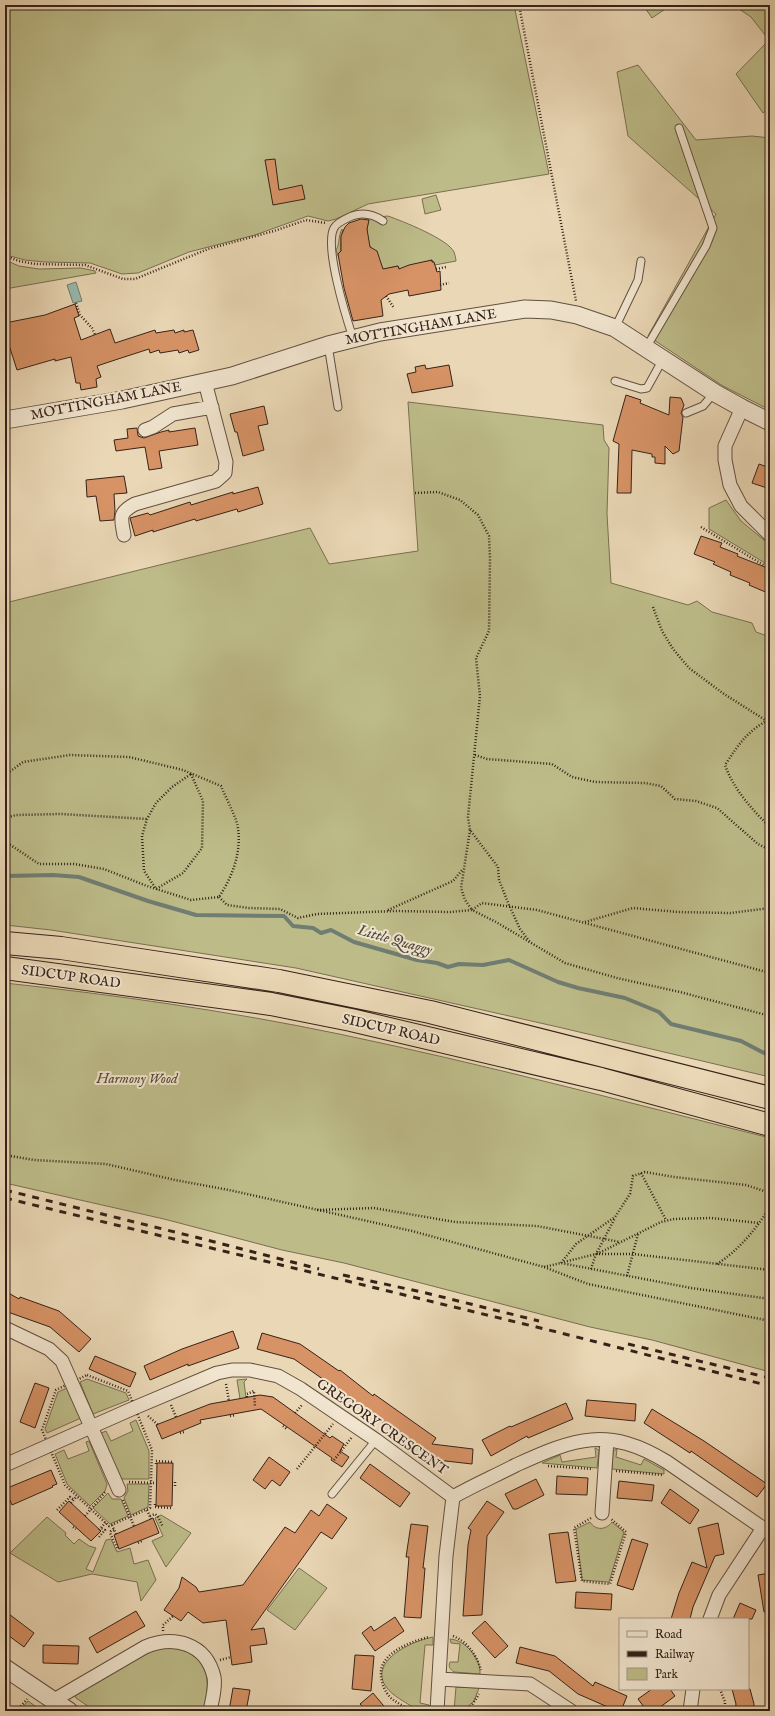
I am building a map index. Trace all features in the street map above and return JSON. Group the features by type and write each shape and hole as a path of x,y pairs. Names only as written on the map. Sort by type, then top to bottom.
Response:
{"highway":[{"name":"SIDCUP ROAD","path":"5,943 61,948 286,982 430,1012 770,1098"},
{"name":"SIDCUP ROAD","path":"5,968 271,1004 322,1014 601,1079 770,1125"}],"street":[{"name":"MOTTINGHAM LANE","path":"5,420 122,400 232,376 328,345 380,332 525,309 551,310 577,315 615,328 715,393 770,422"},
{"path":"124,535 121,517 125,509 135,504 216,481 224,473 226,462 205,382"},
{"path":"146,430 173,414 212,407"},
{"path":"742,408 725,446 725,460 730,485 742,506 770,535"},
{"path":"5,1328 49,1349 62,1361 119,1490"},
{"name":"GREGORY CRESCENT","path":"5,1465 138,1406 224,1372 250,1370 278,1376 301,1389 376,1440 453,1497"},
{"path":"437,1711 446,1556 453,1497 560,1446 592,1440 623,1441 651,1452 766,1530 719,1595 710,1618"},
{"path":"601,1516 607,1440"},
{"path":"54,1700 145,1647 159,1642 172,1641 192,1647 202,1654 209,1664 214,1677 210,1711"},
{"path":"5,1668 69,1711"},
{"path":"439,1679 530,1684 571,1711"},
{"path":"690,1711 693,1690"}],"lane":[{"path":"646,348 706,246 713,228 679,128"},
{"path":"353,338 338,286 331,248 333,231 337,224 360,214 369,214 383,221"},
{"path":"615,328 638,280 641,261"},
{"path":"328,345 338,407"},
{"path":"615,381 641,389 646,388 663,359"},
{"path":"686,413 703,406 715,393"},
{"path":"332,1494 376,1440"}],"path":[{"path":"519,5 576,303"},
{"path":"5,256 19,261 44,265 85,265 123,279 135,279 208,249 274,231 306,220 337,224"},
{"path":"436,269 446,267"},
{"path":"440,285 449,283"},
{"path":"386,296 394,308"},
{"path":"76,303 80,315 92,328 95,335"},
{"path":"415,493 438,492 460,500 478,515 489,536 489,632 476,658 480,696 468,817 470,830 461,888 465,900 472,910 496,922 565,963 617,978 680,992 770,1016"},
{"path":"701,527 770,569"},
{"path":"653,607 662,631 673,649 689,668 724,694 770,723"},
{"path":"770,719 754,727 737,746 724,765 729,777 746,800 770,827"},
{"path":"5,775 23,762 70,755 129,757 191,774 221,786 237,824 239,850 229,882 219,897"},
{"path":"475,755 493,760 552,764 572,777 595,782 645,783 661,786 675,799 696,801 717,808 758,844 770,850"},
{"path":"156,889 144,871 142,836 147,819 156,803 172,787 191,774"},
{"path":"156,889 182,873 202,848 203,801 191,774"},
{"path":"5,818 16,815 61,814 147,819"},
{"path":"470,830 498,867 499,880 509,905 520,929 532,944"},
{"path":"5,838 9,844 39,864 74,864 104,869 156,889 191,900 219,897"},
{"path":"386,911 453,881 463,869"},
{"path":"219,897 227,905 249,908 280,909 298,918 318,914 386,911 450,912 472,910 482,903 509,905 537,910 584,922 770,973"},
{"path":"584,922 633,908 678,912 730,913 770,908"},
{"path":"5,1155 34,1160 106,1164 175,1180 229,1190 412,1231 544,1267 588,1284 770,1321"},
{"path":"591,1269 596,1254 615,1217 630,1194 633,1176 645,1172 674,1177 746,1185 770,1193"},
{"path":"641,1173 666,1220"},
{"path":"717,1264 732,1254 759,1223 770,1207"},
{"path":"313,1210 374,1208 455,1222 537,1226 620,1242"},
{"path":"561,1263 576,1244 615,1217"},
{"path":"544,1267 596,1254 666,1220 711,1218 759,1223"},
{"path":"627,1276 638,1233"},
{"path":"596,1254 633,1254 770,1270"},
{"path":"561,1263 627,1276 770,1300"},
{"path":"224,1372 229,1401"},
{"path":"247,1397 247,1394 254,1392 255,1407"},
{"path":"147,1415 158,1425"},
{"path":"297,1469 335,1422"},
{"path":"334,1460 353,1435"},
{"path":"152,1464 156,1464 156,1461 174,1462"},
{"path":"540,1465 599,1469"},
{"path":"610,1471 665,1475"},
{"path":"151,1482 156,1483"},
{"path":"119,1490 134,1526"},
{"path":"71,1503 77,1496"},
{"path":"57,1510 70,1497 74,1500"},
{"path":"150,1504 155,1504 155,1508 173,1508"},
{"path":"85,1516 90,1509"},
{"path":"147,1510 150,1518 155,1514 163,1527"},
{"path":"601,1516 626,1532 610,1584 582,1582 574,1528 601,1516"},
{"path":"99,1537 105,1530 100,1528 106,1522"},
{"path":"112,1524 116,1534"},
{"path":"114,1530 110,1533 118,1550"},
{"path":"163,1625 173,1616"},
{"path":"720,1690 725,1702 725,1711"},
{"path":"17,1711 29,1697"}],"green space":[{"path":"5,5 514,5 549,174 368,204 336,219 328,221 308,216 255,235 189,252 138,273 122,274 90,263 44,262 25,260 6,255"},
{"path":"643,5 671,5 652,18"},
{"path":"733,5 764,5 770,17 770,107 763,113 736,74 769,40 751,17"},
{"path":"638,65 696,140 752,136 770,138 770,410 723,386 648,336 716,214 628,136 617,72"},
{"path":"436,195 441,210 425,214 422,199"},
{"path":"388,216 434,236 450,247 454,252 456,261 435,265 432,260 400,270 398,266 379,270 372,248 368,245 367,229 369,218"},
{"path":"342,229 343,230 339,258 336,250"},
{"path":"5,260 19,266 39,269 81,268 95,271 96,273 5,289"},
{"path":"408,402 603,425 604,440 609,448 607,514 611,583 688,605 697,601 712,612 752,623 756,632 770,637 770,1077 558,1027 296,968 51,930 5,925 5,603 310,528 329,564 418,551"},
{"path":"726,500 741,521 770,545 770,566 709,529 709,508"},
{"name":"Harmony Wood","path":"5,983 172,1004 339,1034 501,1071 770,1138 770,1372 652,1340 590,1327 344,1263 282,1250 164,1219 5,1183"},
{"path":"87,1379 126,1393 129,1400 93,1414 80,1382"},
{"path":"247,1379 244,1382 246,1398 240,1399 237,1380"},
{"path":"67,1388 81,1418 47,1433 45,1429 58,1392"},
{"path":"136,1420 149,1451 149,1479 118,1479 99,1434 106,1431 111,1441 133,1431 130,1423"},
{"path":"89,1441 107,1484 105,1491 90,1506 67,1484 55,1454 64,1450 68,1459 89,1451 86,1442"},
{"path":"595,1448 599,1450 597,1468 542,1463 560,1455 562,1462 596,1457"},
{"path":"617,1449 616,1457 641,1465 644,1459 664,1470 664,1474 612,1469 613,1451"},
{"path":"127,1484 149,1484 148,1507 131,1515 124,1498 128,1491"},
{"path":"108,1493 112,1499 121,1499 128,1516 110,1524 93,1508"},
{"path":"161,1515 191,1533 166,1567 152,1541 163,1536 155,1518"},
{"path":"47,1517 66,1533 65,1535 74,1544 79,1539 89,1546 96,1548 86,1569 93,1572 106,1540 111,1539 117,1552 130,1548 134,1564 148,1560 156,1580 141,1601 137,1582 92,1574 58,1582 10,1553"},
{"path":"590,1522 595,1527 604,1528 612,1522 624,1532 609,1582 582,1580 576,1529"},
{"path":"299,1568 327,1588 295,1630 267,1610"},
{"path":"433,1637 433,1645 425,1645 420,1703 429,1705 428,1711 424,1711 403,1701 389,1690 383,1680 382,1670 387,1661 396,1653 407,1646"},
{"path":"450,1639 456,1640 471,1651 478,1662 480,1674 454,1672 450,1669 450,1662 458,1662 460,1644 451,1643"},
{"path":"175,1647 187,1652 202,1664 207,1680 204,1711 95,1711 76,1698 74,1693 148,1653 159,1648"},
{"path":"456,1687 479,1688 474,1701 463,1711 454,1711"},
{"path":"28,1701 42,1711 24,1711 21,1709"}],"shaded area":[{"path":"76,282 82,301 73,303 67,285"}],"building":[{"path":"275,159 279,190 302,185 305,199 273,205 265,160"},
{"path":"361,219 369,220 367,229 370,247 377,251 383,269 398,266 399,269 409,265 432,260 437,272 440,271 441,290 409,296 408,290 389,294 381,300 383,316 353,321 344,288 338,254 341,251 341,236 345,227 349,223"},
{"path":"75,304 79,316 74,318 81,340 110,329 115,343 155,330 156,333 174,330 175,333 184,330 184,332 193,330 199,350 189,353 188,350 179,353 178,350 160,353 159,350 150,353 149,349 97,366 101,377 96,379 97,387 81,390 80,383 76,383 71,357 55,361 55,359 17,370 9,345 5,346 5,323 45,315"},
{"path":"425,365 426,369 449,365 453,386 412,393 407,374 416,372 415,367"},
{"path":"626,395 641,400 640,403 669,415 670,397 681,398 684,405 681,413 683,417 679,451 673,454 665,446 665,464 655,463 655,457 652,457 652,454 632,450 631,493 617,493 619,444 613,441"},
{"path":"264,406 268,424 258,426 264,450 243,456 237,432 235,432 230,414"},
{"path":"137,428 138,436 144,438 169,430 169,432 195,428 198,445 159,451 162,468 149,470 145,447 116,451 114,440 128,438 127,429"},
{"path":"759,464 770,468 770,489 752,483"},
{"path":"124,476 127,493 114,494 114,520 100,521 96,496 87,497 86,480"},
{"path":"258,487 263,504 238,512 237,509 196,521 195,519 135,536 130,518 148,513 150,515 190,502 191,505 233,492 233,494"},
{"path":"701,536 722,543 720,547 738,554 737,556 770,569 770,594 749,585 750,583 730,575 731,572 713,564 715,562 694,554"},
{"path":"5,1291 19,1299 20,1297 59,1311 91,1339 79,1352 50,1327 5,1311"},
{"path":"233,1331 239,1348 188,1366 188,1364 150,1380 144,1366 182,1349"},
{"path":"262,1333 300,1344 339,1371 340,1370 373,1396 374,1394 436,1438 432,1444 473,1449 472,1464 437,1460 358,1404 357,1406 330,1384 294,1359 257,1349"},
{"path":"95,1356 136,1373 130,1387 89,1369"},
{"path":"35,1383 49,1388 35,1428 20,1422"},
{"path":"260,1395 273,1397 330,1438 332,1436 344,1444 340,1451 349,1457 342,1467 331,1460 332,1458 261,1409 200,1420 201,1423 162,1439 156,1425 210,1404"},
{"path":"587,1400 636,1404 635,1421 585,1416"},
{"path":"566,1403 573,1419 528,1438 527,1436 491,1456 482,1440 510,1426 511,1427"},
{"path":"652,1409 704,1441 767,1484 757,1497 691,1451 690,1453 644,1423"},
{"path":"269,1457 290,1472 280,1486 272,1480 265,1489 253,1480"},
{"path":"157,1463 173,1463 172,1506 156,1506"},
{"path":"370,1464 410,1493 400,1507 360,1478"},
{"path":"51,1470 57,1484 12,1505 5,1489"},
{"path":"557,1476 588,1478 587,1495 556,1494"},
{"path":"536,1479 544,1495 517,1509 513,1509 505,1494"},
{"path":"619,1481 654,1485 652,1501 617,1498"},
{"path":"670,1489 699,1510 690,1524 661,1503"},
{"path":"69,1501 101,1531 91,1541 59,1512"},
{"path":"487,1501 504,1512 487,1536 482,1615 463,1616 468,1545 471,1530 468,1528"},
{"path":"327,1504 347,1518 332,1539 321,1532 251,1630 264,1628 267,1644 250,1646 252,1662 232,1665 226,1620 203,1623 188,1612 181,1621 164,1610 179,1588 182,1577 196,1587 199,1592 243,1585 285,1527 295,1533 311,1510 319,1516"},
{"path":"153,1518 159,1533 119,1549 114,1535"},
{"path":"718,1523 724,1554 715,1556 693,1607 690,1618 671,1618 679,1593 692,1562 707,1568 698,1528"},
{"path":"411,1524 428,1526 423,1568 425,1568 421,1618 404,1617 409,1557 406,1557"},
{"path":"568,1532 576,1581 556,1583 549,1534"},
{"path":"632,1539 648,1544 633,1590 617,1585"},
{"path":"770,1573 770,1611 764,1612 758,1575"},
{"path":"576,1592 612,1594 611,1610 575,1608"},
{"path":"740,1603 756,1610 752,1619 733,1618"},
{"path":"5,1611 34,1633 24,1647 5,1633"},
{"path":"136,1611 145,1626 97,1653 89,1638"},
{"path":"395,1617 404,1631 375,1651 362,1633 371,1626 374,1631"},
{"path":"485,1621 508,1646 495,1658 472,1633"},
{"path":"43,1645 79,1646 78,1664 43,1663"},
{"path":"520,1647 555,1656 593,1686 595,1682 627,1696 621,1711 617,1711 578,1694 549,1671 516,1663"},
{"path":"355,1655 374,1656 371,1691 352,1689"},
{"path":"233,1688 250,1690 246,1711 229,1711"},
{"path":"750,1689 754,1704 754,1711 735,1711 736,1704 732,1690"},
{"path":"651,1690 671,1690 675,1696 655,1711 647,1711 638,1699"},
{"path":"373,1693 388,1711 367,1711 360,1704"}],"waterway":[{"name":"Little Quaggy","path":"5,876 53,875 79,877 148,901 196,915 284,916 293,926 313,928 321,933 331,930 354,942 417,960 437,963 448,967 459,964 483,965 509,960 558,982 625,998 659,1012 671,1024 741,1041 770,1056"}],"railway":[{"path":"5,1190 319,1269"},
{"path":"5,1198 557,1332 770,1386"},
{"path":"343,1275 426,1293 539,1321"},
{"path":"628,1344 770,1378"}]}
